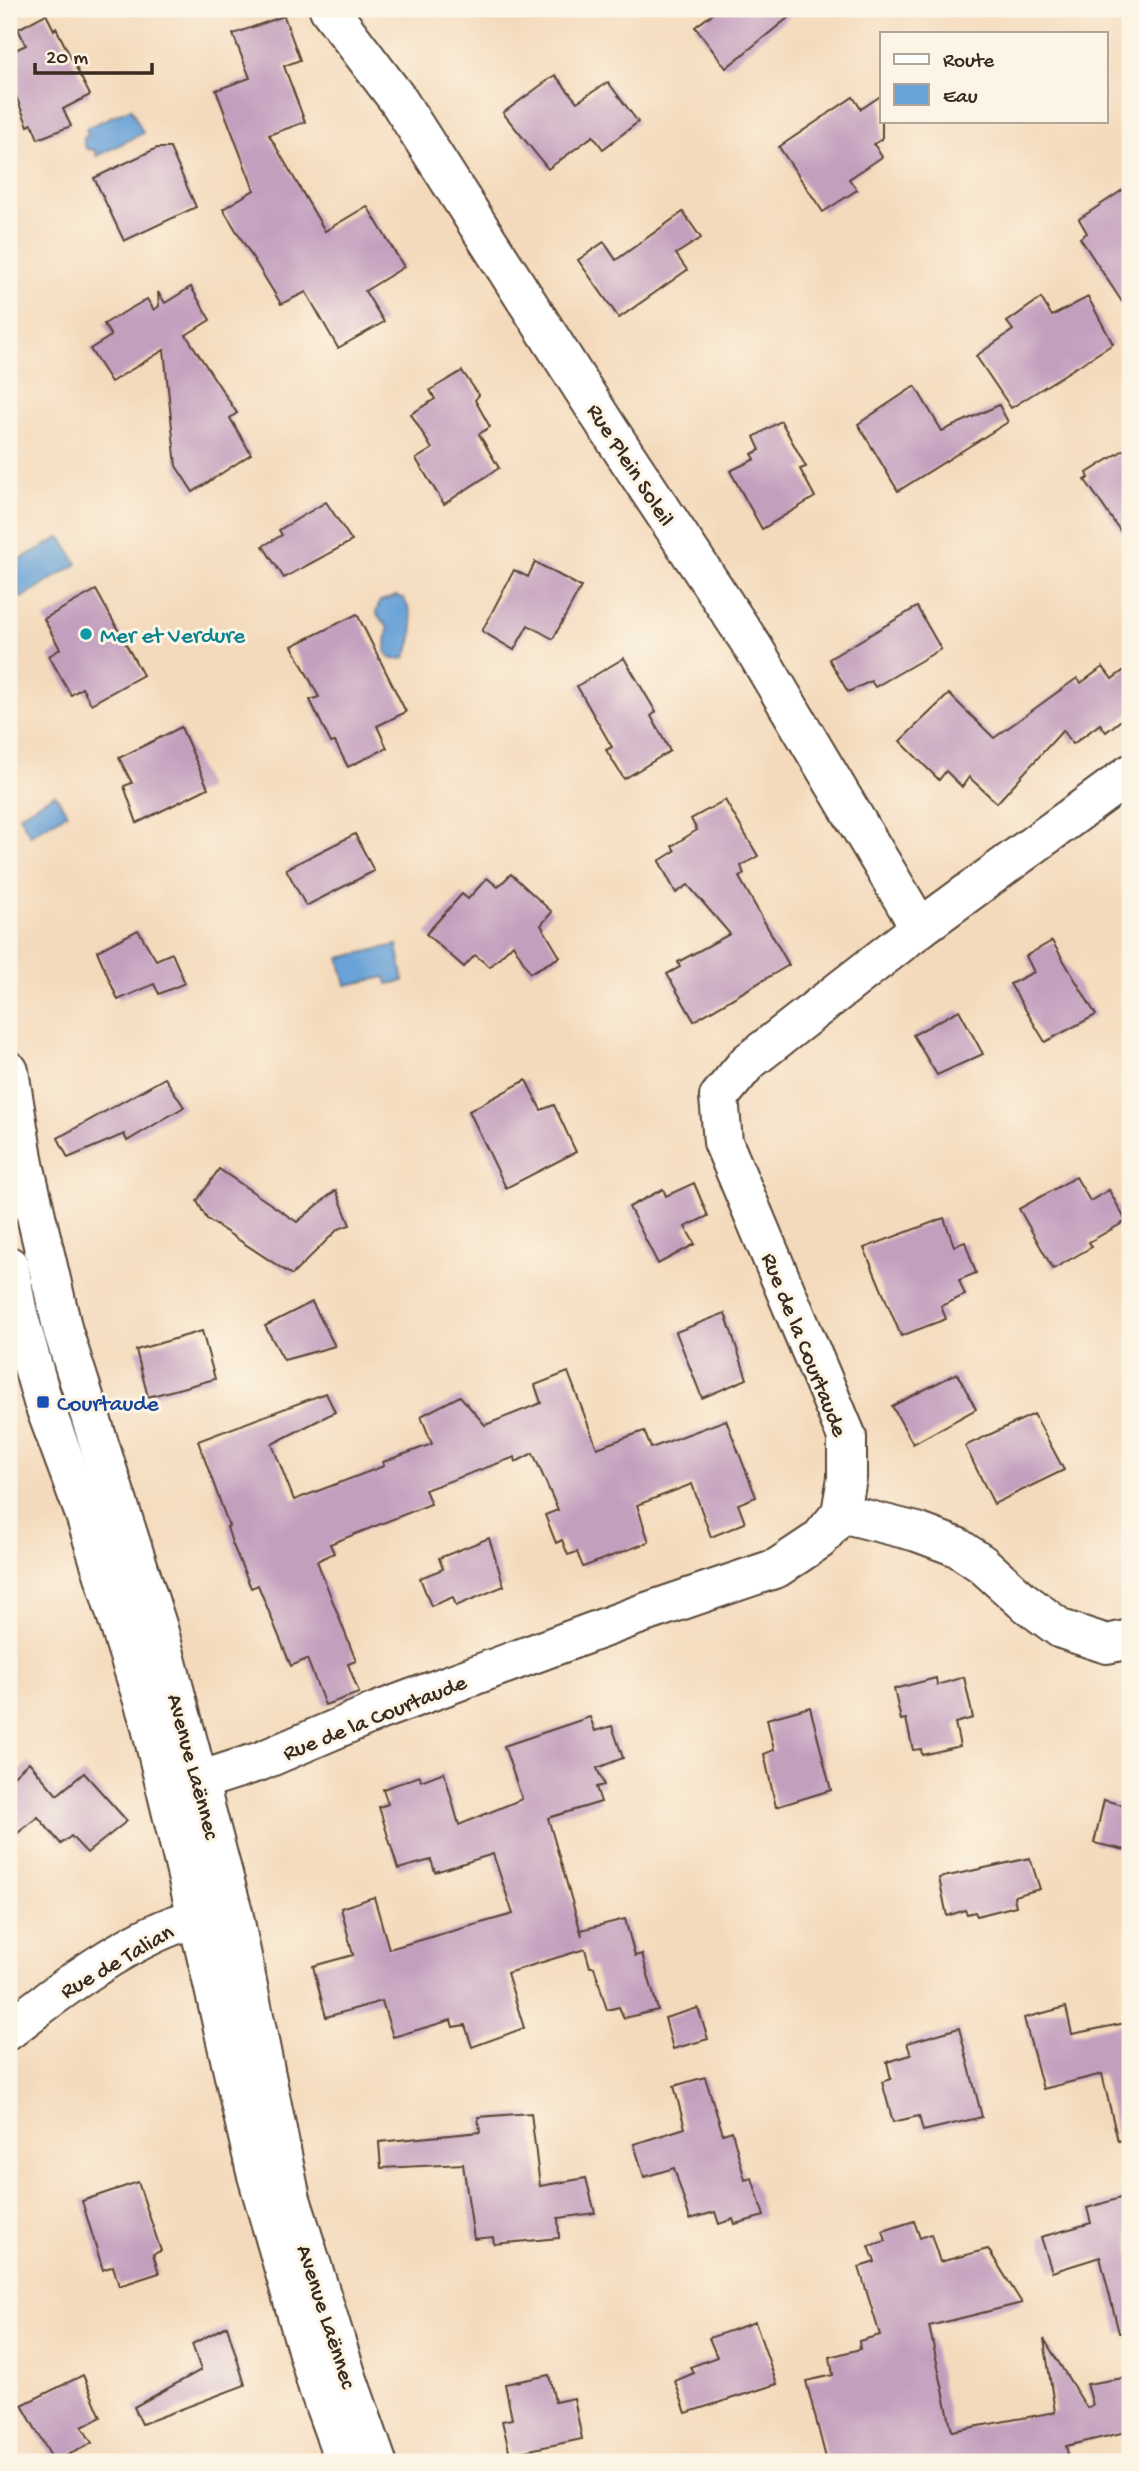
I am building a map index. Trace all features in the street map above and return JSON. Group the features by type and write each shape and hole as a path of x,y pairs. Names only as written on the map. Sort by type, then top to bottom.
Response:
{"street":[{"name":"Rue Plein Soleil","path":"329,9 398,100 753,648 920,928"},
{"name":"Rue de la Courtaude","path":"183,1787 261,1761 391,1706 641,1614 777,1568 819,1540 841,1513 847,1478 847,1437 723,1142 719,1097 748,1062 920,928 1130,774"},
{"name":"Avenue Laënnec","path":"9,1071 24,1164 64,1331 158,1628 183,1787 215,1916 291,2199 347,2378 377,2462"},
{"name":"Avenue Laënnec","path":"9,1266 18,1314 43,1402 85,1515 150,1723 183,1787"},
{"path":"841,1513 917,1532 957,1547 982,1564 1061,1629 1107,1644 1130,1639"},
{"name":"Avenue Laënnec","path":"215,1916 256,2172 318,2388 345,2462"},
{"name":"Rue de Talian","path":"9,2030 45,2001 128,1948 173,1925 215,1916"}],"water":[{"path":"131,108 143,133 97,156 95,150 87,149 84,145 84,138 88,135 86,128"},
{"path":"61,537 77,564 21,598 9,579 9,565"},
{"path":"396,596 403,598 407,605 413,628 405,658 392,659 386,652 388,628 376,613 380,601"},
{"path":"55,794 67,813 30,835 19,815"},
{"path":"397,945 404,981 388,984 386,977 346,985 339,958"}],"building":[{"path":"719,9 799,9 726,68 695,27"},
{"path":"46,14 54,30 56,28 90,95 63,109 71,126 38,139 32,124 28,126 9,79 9,53 26,45 18,29"},
{"path":"284,16 300,60 284,66 305,122 269,135 325,231 367,206 404,267 365,291 384,322 338,348 306,292 281,304 223,209 254,190 216,90 250,78 233,34"},
{"path":"555,75 577,102 608,82 638,122 603,149 593,136 548,169 503,113"},
{"path":"880,96 882,139 874,144 882,157 849,179 857,190 823,212 779,147 853,97 861,109"},
{"path":"157,148 170,148 196,207 124,241 94,178"},
{"path":"1130,185 1130,314 1080,238 1087,233 1079,219"},
{"path":"683,212 701,238 676,254 687,270 619,318 578,260 604,242 616,260"},
{"path":"191,287 210,320 186,335 237,413 230,418 251,454 193,492 176,466 164,350 111,382 90,349 111,336 104,324 147,299 154,310 159,306 158,292 165,303"},
{"path":"1088,297 1113,344 1011,408 976,356 1013,330 1007,322 1041,298 1052,316"},
{"path":"462,371 479,395 475,400 490,427 479,434 499,468 444,504 416,459 432,449 411,414 435,399 430,390"},
{"path":"915,386 942,431 999,405 1008,422 898,491 858,424"},
{"path":"781,421 806,467 800,469 815,497 762,529 730,471 755,459 752,454 760,450 754,437"},
{"path":"1130,446 1130,545 1085,480 1089,478 1087,473"},
{"path":"326,502 352,541 284,578 263,546 282,535 279,530"},
{"path":"535,562 581,587 553,639 528,625 514,650 482,631 514,570 528,577"},
{"name":"Mer et Verdure","path":"96,590 143,675 91,704 82,688 71,695 49,656 60,649 44,619"},
{"path":"917,607 941,649 875,687 871,681 848,692 829,659"},
{"path":"357,614 406,712 377,726 387,748 348,767 335,742 331,743 310,700 319,697 292,646"},
{"path":"624,658 656,712 651,716 670,751 624,779 606,750 612,747 577,686"},
{"path":"1130,666 1130,713 1106,732 1100,724 1073,744 1063,730 997,803 969,777 962,787 946,771 939,780 900,741 949,694 994,738 1077,678 1081,683 1103,667 1112,679"},
{"path":"181,727 208,788 137,823 124,786 132,783 119,758"},
{"path":"725,800 758,856 741,866 744,874 739,877 789,965 694,1021 667,974 680,967 678,962 730,934 688,885 676,893 659,861 675,851 672,846 697,830 691,819"},
{"path":"355,834 374,871 306,906 286,869"},
{"path":"511,874 552,912 541,925 560,957 530,973 513,944 490,967 475,955 464,967 426,934 462,894 468,899 487,878 498,887"},
{"path":"138,930 156,960 172,953 185,983 159,994 154,984 118,1000 97,951"},
{"path":"1052,941 1096,1015 1045,1042 1010,984 1034,972 1026,956"},
{"path":"959,1010 983,1054 937,1075 913,1035"},
{"path":"165,1078 184,1107 127,1141 124,1134 68,1158 58,1138"},
{"path":"526,1080 541,1110 554,1105 576,1152 506,1188 469,1111"},
{"path":"219,1169 297,1222 336,1190 350,1225 338,1229 292,1275 207,1219 197,1201"},
{"path":"1076,1177 1090,1201 1109,1190 1126,1221 1089,1242 1092,1247 1053,1269 1019,1209"},
{"path":"694,1183 708,1216 685,1227 695,1244 658,1264 629,1207 663,1189 666,1196"},
{"path":"944,1218 954,1246 965,1242 976,1273 959,1280 965,1295 941,1306 946,1319 901,1336 864,1248"},
{"path":"312,1302 335,1346 284,1360 265,1326"},
{"path":"725,1313 747,1379 702,1398 676,1332"},
{"path":"202,1331 215,1379 148,1397 136,1350"},
{"path":"568,1372 597,1448 644,1431 651,1448 726,1420 756,1497 738,1504 745,1523 711,1537 692,1484 637,1505 649,1542 583,1567 577,1552 568,1555 562,1540 556,1543 545,1515 558,1510 533,1453 516,1462 515,1457 425,1490 431,1504 330,1544 334,1553 317,1561 356,1661 348,1664 359,1693 325,1705 307,1659 291,1666 258,1585 251,1588 232,1543 227,1527 229,1526 198,1441 326,1393 335,1412 272,1444 294,1500 384,1466 383,1462 432,1444 421,1416 460,1396 485,1425 541,1403 535,1385"},
{"path":"957,1373 976,1409 913,1444 892,1406"},
{"path":"1034,1414 1064,1470 994,1504 965,1446"},
{"path":"489,1538 504,1586 456,1606 453,1597 431,1606 420,1578 443,1569 439,1558"},
{"path":"964,1677 973,1718 955,1723 960,1746 922,1755 921,1749 913,1750 906,1719 901,1720 894,1689 936,1678 937,1685"},
{"path":"810,1707 831,1790 776,1807 764,1754 774,1750 767,1719"},
{"path":"590,1717 595,1731 612,1726 623,1758 597,1768 604,1785 596,1787 601,1802 548,1818 582,1936 581,1930 625,1919 635,1956 642,1954 658,2010 624,2018 619,2007 607,2010 594,1967 590,1967 585,1949 507,1973 524,2028 472,2047 465,2025 453,2027 451,2020 393,2037 382,2001 326,2017 313,1966 353,1955 341,1908 374,1897 389,1949 513,1914 493,1854 435,1872 431,1860 398,1869 379,1807 388,1804 383,1789 420,1776 421,1781 444,1772 459,1825 522,1799 504,1746"},
{"path":"29,1762 57,1795 84,1773 127,1821 87,1853 71,1836 61,1844 38,1817 9,1840 9,1780"},
{"path":"1104,1800 1130,1807 1130,1851 1094,1843"},
{"path":"1030,1858 1040,1889 1014,1896 1016,1906 977,1916 975,1912 967,1914 965,1910 947,1916 939,1878"},
{"path":"1066,2007 1072,2034 1130,2022 1130,2139 1118,2141 1102,2074 1043,2089 1024,2018"},
{"path":"698,2008 708,2039 673,2049 665,2018"},
{"path":"959,2028 982,2117 923,2131 919,2116 893,2122 882,2082 891,2079 887,2062 911,2055 907,2043"},
{"path":"705,2077 723,2134 732,2131 745,2180 752,2178 764,2216 735,2224 733,2219 719,2224 715,2212 690,2219 674,2168 644,2177 634,2144 685,2128 674,2086"},
{"path":"531,2113 540,2186 586,2178 595,2213 558,2218 559,2238 494,2244 493,2237 474,2239 463,2164 381,2168 379,2142 480,2132 478,2117"},
{"path":"138,2182 161,2251 153,2254 159,2273 119,2286 113,2266 103,2270 82,2201"},
{"path":"1130,2195 1130,2332 1119,2333 1100,2257 1052,2272 1041,2237 1091,2223 1087,2208"},
{"path":"914,2221 920,2238 931,2234 940,2262 988,2249 1022,2303 929,2326 952,2431 1055,2412 1044,2339 1087,2408 1093,2405 1087,2384 1130,2377 1130,2431 1066,2446 1070,2462 827,2462 806,2381 833,2375 830,2357 860,2349 859,2341 880,2335 859,2267 875,2262 869,2246 886,2241 883,2231"},
{"path":"755,2322 777,2384 686,2413 675,2381 694,2373 690,2367 717,2357 709,2338"},
{"path":"227,2326 245,2385 142,2424 134,2407 201,2370 192,2344"},
{"path":"83,2375 101,2417 82,2427 92,2443 54,2462 22,2405"},
{"path":"549,2375 555,2402 574,2398 582,2439 510,2454 502,2421 512,2419 505,2384"}],"place":[{"name":"Mer et Verdure","path":"86,634"},
{"name":"Courtaude","path":"43,1402"}]}
